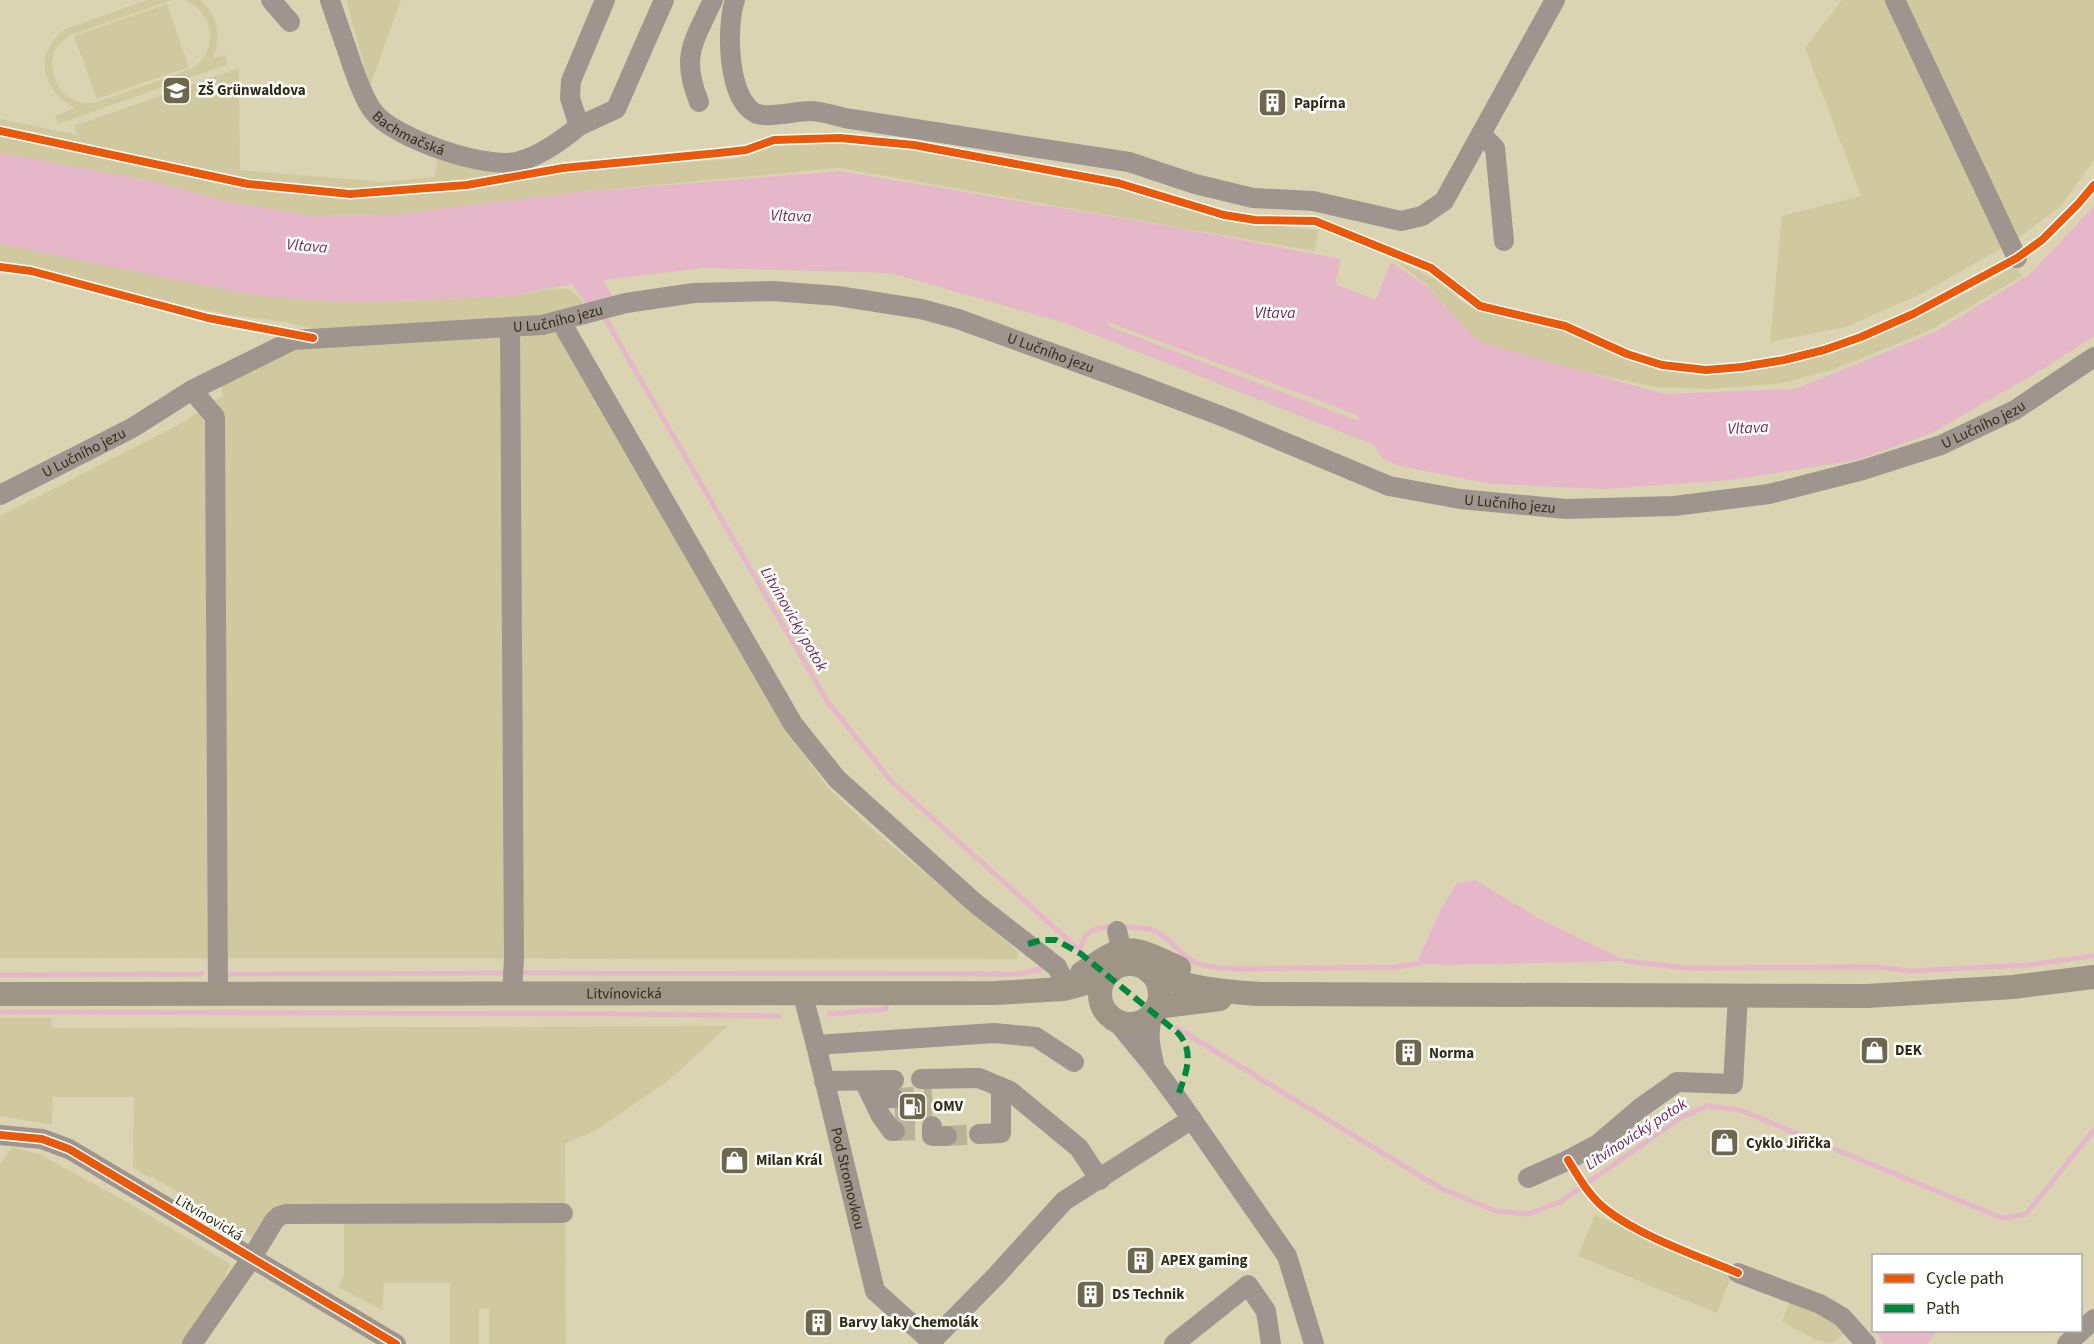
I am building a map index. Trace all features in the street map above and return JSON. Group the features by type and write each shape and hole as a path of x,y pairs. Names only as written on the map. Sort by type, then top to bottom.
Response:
{"main road":[{"path":"995,993 1063,980 1083,973 1108,956 1120,941 1194,975 1260,994"},
{"path":"1260,994 1155,1011 1140,1023 1133,1024 1111,1016 1100,995 1101,986 1110,972 1125,964 1133,964 1174,982 1198,988 1260,994 1867,996 2013,987 2094,977"},
{"path":"1149,971 1158,984 1160,992 1155,1011"},
{"name":"Litvínovická","path":"0,994 995,993 1077,987 1110,972"},
{"name":"Litvínovická","path":"995,993 1077,1003 1111,1016"}],"street":[{"path":"271,0 290,22"},
{"name":"Bachmačská","path":"330,0 360,85 368,103 383,122 444,150 489,163 519,162 561,141 579,126 616,109 664,0"},
{"path":"579,126 570,98 571,81 605,0"},
{"path":"699,102 691,82 690,52 713,0"},
{"path":"735,0 731,12 730,49 734,76 746,106 755,113 765,115 813,111 851,119 1130,162 1196,184 1253,198 1313,201 1401,221 1422,216 1444,201 1555,0"},
{"path":"1895,0 2017,258"},
{"path":"1481,134 1495,148 1504,241"},
{"name":"U Lučního jezu","path":"0,495 132,428 192,390 292,340 542,325 626,303 694,293 773,291 838,296 921,309 958,319 1137,384 1229,419 1389,486 1460,499 1566,508 1674,506 1757,496 1863,470 1941,445 2015,410 2094,357"},
{"path":"568,317 793,724 837,779 975,903 1057,967 1063,980"},
{"path":"510,327 514,958 512,995"},
{"path":"192,390 215,417 218,994"},
{"name":"Pod Stromovkou","path":"802,992 875,1291 932,1343 1064,1202 1192,1119"},
{"path":"1528,1178 1598,1143 1639,1108 1677,1082 1732,1084 1738,996"},
{"path":"1154,1067 1148,1036 1155,1011"},
{"path":"1111,1016 1154,1067 1287,1256 1314,1344"},
{"path":"816,1045 994,1033 1036,1037 1074,1062"},
{"path":"928,1083 979,1078 1010,1091 1079,1148 1100,1180"},
{"path":"824,1081 864,1081 888,1107 864,1081"},
{"path":"979,1134 1001,1133 1001,1087"},
{"name":"Litvínovická","path":"0,1135 42,1139 69,1149 396,1344"},
{"path":"192,1344 279,1216 286,1214 562,1213"},
{"path":"1738,1273 1820,1304 1842,1317 1866,1344"},
{"path":"1174,1344 1248,1285 1266,1311 1271,1344"},
{"path":"2082,1330 2094,1319"},
{"path":"2067,1344 2080,1332"}],"shaded area":[{"path":"147,0 172,0 71,35 61,42 54,52 52,66 56,81 64,93 81,103 95,103 193,68 202,60 207,51 210,31 202,13 194,5 184,0 201,0 207,6 215,20 218,34 213,58 225,55 228,64 58,124 55,116 75,108 55,92 45,71 48,49 55,38 66,29"},
{"path":"346,0 401,0 370,86"},
{"path":"1842,0 2094,0 2094,160 2060,207 2014,241 1925,292 1846,327 1770,342 1782,216 1861,196 1805,48"},
{"path":"167,4 189,67 97,99 74,36"},
{"path":"239,68 240,170 384,182 434,177 438,157 516,165 518,172 451,184 419,187 355,190 289,187 227,178 0,128 0,119 78,135 74,126"},
{"path":"0,134 219,182 323,197 355,197 468,187 636,163 736,159 774,146 847,142 948,154 1055,175 1132,192 1218,218 1255,226 1284,224 1286,227 1319,230 1314,251 839,168 582,192 391,215 312,216 228,202 155,182 0,153"},
{"path":"0,244 271,297 353,303 511,296 569,289 580,298 583,304 554,317 334,334 285,322 225,314 157,300 26,268 0,264"},
{"path":"1392,259 1429,276 1463,302 1485,312 1562,331 1647,366 1708,373 1754,370 1800,361 1846,348 1933,310 2016,266 2022,276 1929,331 1832,370 1782,383 1710,389 1657,387 1536,362 1479,344 1426,284"},
{"path":"560,320 785,728 828,788 878,834 1019,952 1016,959 0,958 0,516 180,424 223,396 221,381 296,347"},
{"path":"0,1018 51,1018 52,1028 728,1026 669,1080 598,1129 565,1144 566,1344 489,1344 489,1308 479,1309 479,1344 450,1344 450,1283 384,1283 382,1310 338,1287 344,1275 344,1219 286,1219 264,1245 151,1176 150,1178 133,1168 134,1097 53,1097 52,1125 0,1116"},
{"path":"12,1147 39,1154 131,1204 230,1264 219,1292 184,1344 0,1344 0,1164"},
{"path":"1595,1215 1731,1277 1717,1313 1578,1256"},
{"path":"1789,1302 1821,1314 1845,1331 1838,1340 1831,1343 1806,1335 1782,1322"}],"water":[{"name":"Vltava","path":"0,153 155,182 228,202 312,216 391,215 582,192 840,171 1179,228 1341,259 1335,284 1376,300 1391,262 1425,285 1479,342 1664,394 1796,389 1937,331 2030,274 2094,206 2094,336 2043,369 1932,433 1857,460 1731,480 1604,489 1492,484 1400,466 1383,459 1374,445 1065,323 891,273 702,268 603,280 614,298 587,305 572,284 511,296 353,303 241,293 0,244","holes":["1108,322 1358,415 1359,419 1356,420 1108,326"]},
{"path":"1475,880 1540,919 1626,961 1445,965 1420,963 1419,958 1441,909 1457,883"},
{"path":"1877,1332 1936,1332 1927,1344 1883,1344"}],"waterway":[{"name":"Litvínovický potok","path":"602,313 827,701 891,781 1085,955"},
{"path":"1079,951 1085,937 1091,931 1123,927 1155,931 1196,963 1217,968 1396,967 1420,963"},
{"path":"1626,961 1687,968 1878,967 1910,971 2026,965 2094,956"},
{"path":"525,973 1020,974 1041,969"},
{"path":"227,974 502,973"},
{"path":"0,975 202,974"},
{"path":"829,1014 886,1009 886,1004"},
{"path":"0,1012 779,1016"},
{"name":"Litvínovický potok","path":"1177,1028 1440,1188 1496,1211 1528,1214 1560,1202 1682,1117 1707,1106 1740,1110 2002,1218 2026,1214 2094,1130"}],"tunnel":[{"path":"894,1098 932,1096"},
{"path":"895,1116 932,1114"},
{"path":"895,1131 923,1130"},
{"path":"947,1136 979,1134"}],"marked path":[{"path":"1028,944 1042,940 1056,940 1081,954 1178,1033 1187,1048 1188,1057 1186,1073 1177,1098"}],"cycle path":[{"path":"0,131 248,184 350,194 467,185 563,168 746,150 774,140 840,138 914,145 1118,183 1224,215 1255,220 1315,221 1431,268 1480,306 1565,326 1627,354 1662,365 1706,370 1784,360 1824,350 1861,337 1913,314 2017,258 2042,240 2094,185"},
{"path":"0,267 31,271 208,318 313,338"},
{"path":"0,1135 42,1139 69,1149 396,1344"},
{"path":"1568,1160 1586,1188 1608,1211 1637,1229 1738,1273"}],"place":[{"name":"ZŠ Grünwaldova","path":"177,90"},
{"name":"Papírna","path":"1273,103"},
{"name":"DEK","path":"1874,1050"},
{"name":"Norma","path":"1408,1053"},
{"name":"OMV","path":"912,1106"},
{"name":"Cyklo Jiřička","path":"1725,1143"},
{"name":"Milan Král","path":"735,1160"},
{"name":"APEX gaming","path":"1140,1260"},
{"name":"DS Technik","path":"1091,1294"},
{"name":"Barvy laky Chemolák","path":"818,1322"}]}
